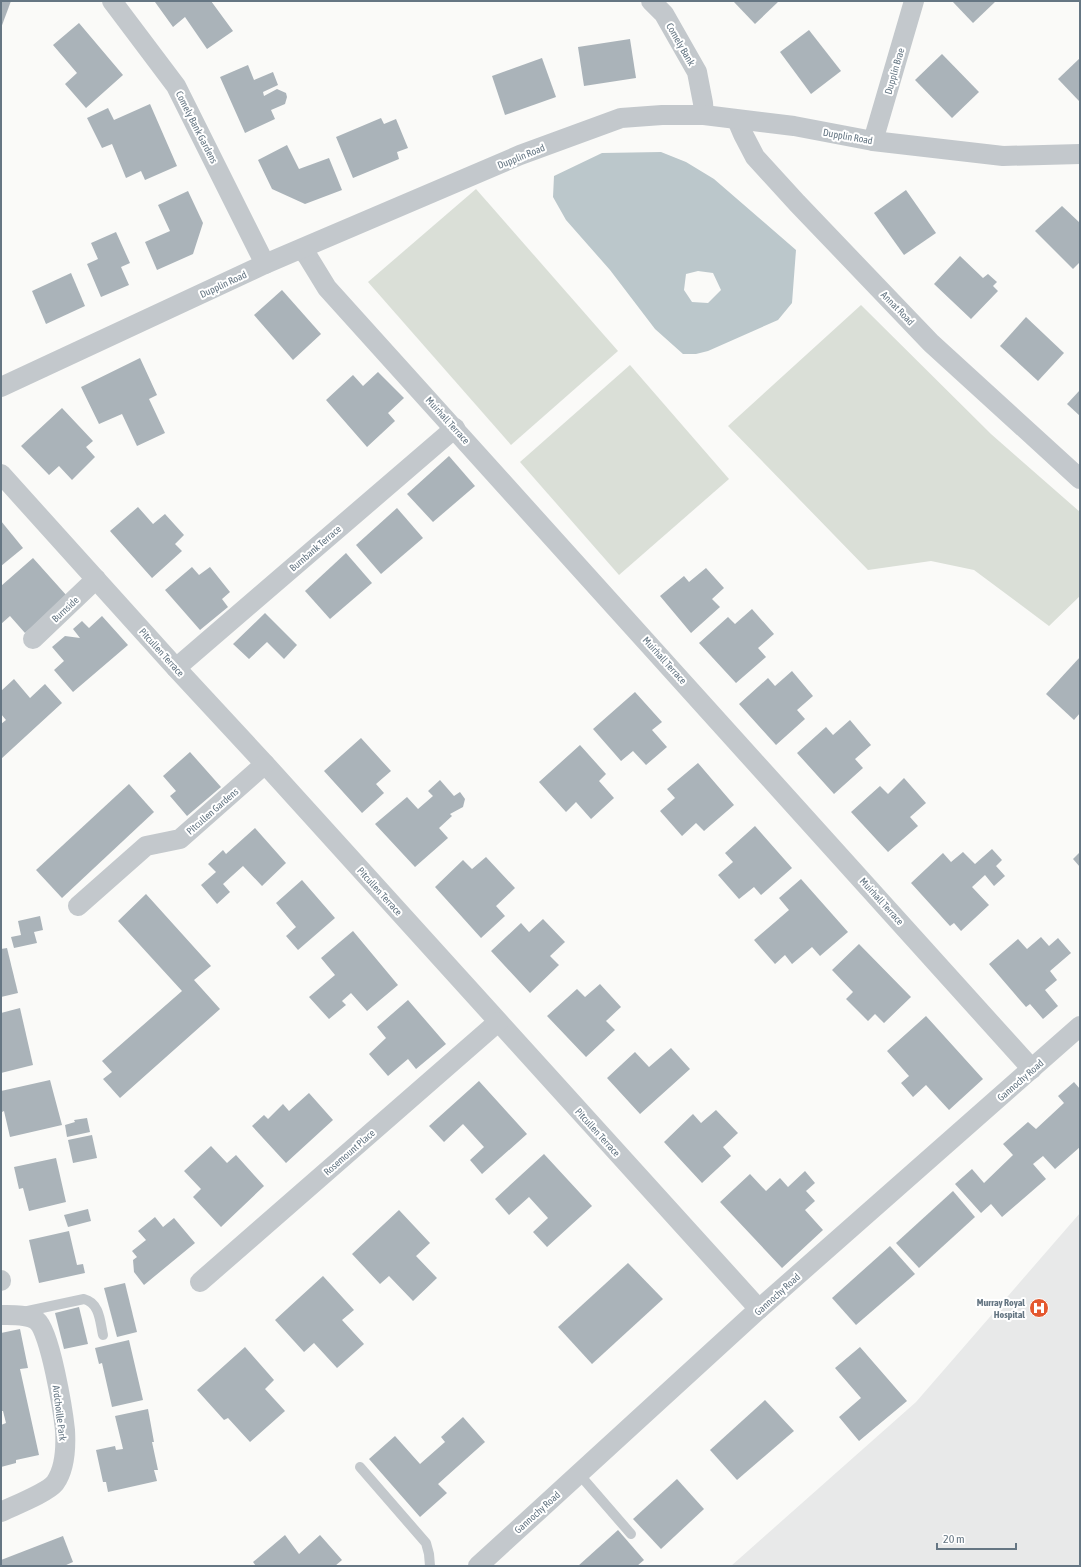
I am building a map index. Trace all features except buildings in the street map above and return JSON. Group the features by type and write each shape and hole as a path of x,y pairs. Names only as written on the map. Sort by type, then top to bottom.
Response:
{"street":[{"name":"Comely Bank Gardens","path":"112,1 176,86 266,264"},
{"name":"Comely Bank","path":"651,1 664,14 697,72 704,115"},
{"name":"Dupplin Brae","path":"873,141 914,1"},
{"name":"Dupplin Road","path":"1,387 266,264 520,155 621,118 662,115 704,115 794,126 873,141 1003,156 1080,154"},
{"name":"Annat Road","path":"737,120 755,157 797,203 931,343 1080,479"},
{"name":"Muirhall Terrace","path":"302,249 327,288 455,428 1032,1069"},
{"name":"Burnbank Terrace","path":"176,668 455,428"},
{"name":"Pitcullen Terrace","path":"1,474 176,668 266,764 759,1309"},
{"name":"Burnside","path":"33,639 96,579"},
{"name":"Pitcullen Gardens","path":"78,906 146,846 180,839 266,764"},
{"name":"Rosemount Place","path":"200,1282 498,1022"},
{"name":"Gannochy Road","path":"478,1566 759,1309 1080,1026"},
{"name":"Ardchoille Park","path":"1,1512 40,1494 54,1484 62,1467 65,1430 55,1374 44,1333 37,1320 25,1316 6,1315"}],"lane":[{"path":"6,1315 84,1299 94,1304 103,1335"},
{"path":"360,1466 426,1543 430,1566"},
{"path":"579,1474 631,1534"}],"shaded area":[{"path":"661,152 686,162 714,179 796,250 792,303 778,320 708,351 696,354 683,354 655,329 610,270 566,220 553,197 554,176 602,153","holes":["698,271 713,273 721,290 708,303 692,302 684,290 686,274"]},
{"path":"476,189 618,351 511,445 368,282"},
{"path":"861,305 991,434 1080,512 1080,596 1049,626 974,570 931,561 868,570 728,426"},
{"path":"630,365 729,479 619,575 520,462"},
{"name":"Murray Royal Hospital","path":"1080,1213 1080,1566 731,1566 916,1402"}],"place":[{"name":"Murray Royal Hospital","path":"1039,1308"}]}
